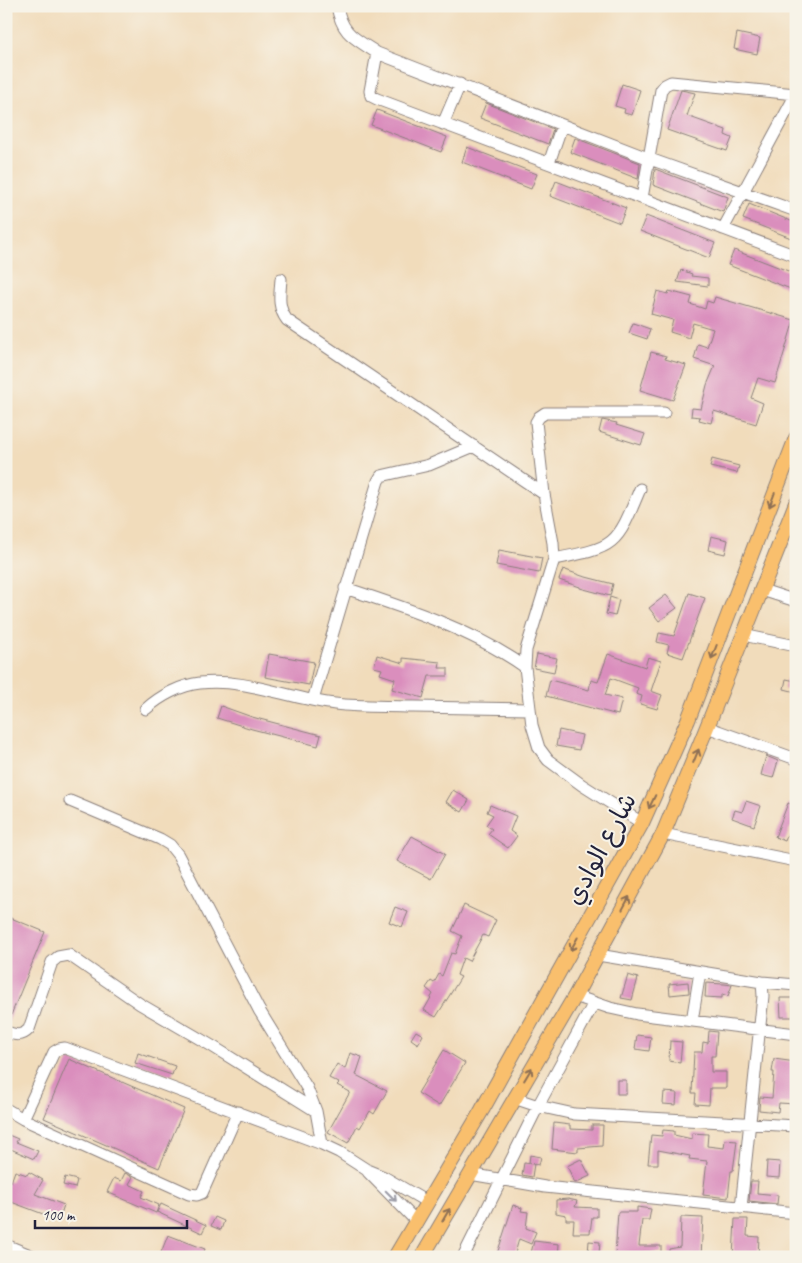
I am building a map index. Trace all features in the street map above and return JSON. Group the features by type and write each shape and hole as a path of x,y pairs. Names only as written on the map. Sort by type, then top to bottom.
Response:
{"main road":[{"name":"شارع الوادي","path":"395,1257 482,1110 642,823 688,720 796,438"},
{"name":"شارع الوادي","path":"422,1257 575,996 664,834 796,503"},
{"path":"482,1110 502,1119"},
{"path":"461,1144 480,1156"}],"street":[{"path":"337,6 340,20 348,33 378,53 650,159 796,211"},
{"path":"378,53 370,91 371,96 796,256"},
{"path":"642,198 661,90 665,85 671,82 796,94 723,229"},
{"path":"443,124 460,84"},
{"path":"549,163 562,125"},
{"path":"281,279 280,307 288,320 544,494"},
{"path":"642,823 582,785 548,760 539,748 532,726 525,667 526,650 554,559 536,422 545,413 664,413"},
{"path":"313,700 345,588 381,476 429,466 474,446"},
{"path":"554,559 595,551 616,538 625,525 640,489"},
{"path":"345,588 446,625 510,656 525,667"},
{"path":"762,590 796,601"},
{"path":"744,635 796,646"},
{"path":"146,709 155,701 170,693 188,685 201,683 248,685 313,700 352,706 529,709"},
{"path":"708,727 796,759"},
{"path":"70,801 160,839 170,845 178,855 259,1010 307,1088 316,1111 322,1144"},
{"path":"664,834 796,861"},
{"path":"6,1032 20,1035 25,1034 29,1029 52,962 58,957 69,955 140,1004 212,1046 316,1111"},
{"path":"598,955 762,982 796,985"},
{"path":"692,1021 700,972"},
{"path":"741,1208 764,990 762,982"},
{"path":"575,996 637,1014 796,1034"},
{"path":"463,1257 538,1106 594,1003"},
{"path":"23,1119 54,1052 65,1048 322,1144 427,1202"},
{"path":"514,1098 538,1106 574,1114 796,1126"},
{"path":"6,1109 23,1119 189,1194 197,1195 202,1192 238,1112"},
{"path":"367,1170 416,1221"},
{"path":"470,1174 555,1188 796,1213"},
{"path":"6,1244 35,1257"}],"building":[{"path":"737,33 760,38 757,54 734,49"},
{"path":"622,84 640,90 632,115 624,113 625,109 615,106"},
{"path":"681,90 695,93 687,116 726,130 725,135 732,138 727,151 667,130"},
{"path":"486,103 553,129 548,144 480,118"},
{"path":"377,110 447,137 441,152 371,125"},
{"path":"575,138 640,163 638,179 570,152"},
{"path":"467,147 537,174 531,189 462,162"},
{"path":"655,169 728,197 723,212 653,185"},
{"path":"556,181 626,208 620,223 550,196"},
{"path":"749,204 796,223 796,240 743,219"},
{"path":"646,216 715,243 709,258 640,231"},
{"path":"734,250 796,274 796,291 728,265"},
{"path":"681,270 692,274 691,276 708,278 708,286 677,282"},
{"path":"657,291 668,294 669,291 692,297 690,304 705,309 707,301 713,303 715,297 794,320 775,383 758,378 751,398 763,403 756,424 714,411 711,423 699,420 700,417 691,416 692,408 701,409 707,385 715,366 694,359 698,344 707,347 713,329 693,323 689,338 670,332 673,320 651,314"},
{"path":"633,323 650,329 647,339 629,333"},
{"path":"651,352 666,356 665,359 686,365 673,400 640,390"},
{"path":"602,420 617,423 616,425 645,434 641,445 599,432"},
{"path":"712,459 739,466 737,473 710,467"},
{"path":"711,536 728,540 725,554 708,550"},
{"path":"499,550 542,558 539,573 496,565"},
{"path":"563,569 613,584 610,596 559,580"},
{"path":"689,593 705,598 683,658 667,653 669,645 657,642 659,633 674,636"},
{"path":"666,595 677,608 659,621 649,608"},
{"path":"610,597 619,600 615,616 606,614"},
{"path":"269,654 314,662 309,685 265,677"},
{"path":"537,654 557,658 554,672 534,668"},
{"path":"608,654 645,667 648,657 661,661 651,691 662,695 657,709 640,704 642,696 636,694 638,688 611,678 605,695 622,699 618,715 546,696 550,680 589,690 591,680 598,682"},
{"path":"377,655 403,663 403,658 440,662 439,668 448,668 448,676 429,676 423,698 392,689 395,679 380,674 382,669 374,667"},
{"path":"786,679 796,681 796,692 784,689"},
{"path":"221,706 252,717 321,735 318,746 217,718"},
{"path":"559,730 582,735 579,750 556,746"},
{"path":"766,756 778,761 773,778 761,775"},
{"path":"453,790 469,800 462,812 446,802"},
{"path":"746,801 761,806 754,826 732,818 735,810 742,812"},
{"path":"788,803 796,806 796,828 791,826 785,841 775,837"},
{"path":"490,805 516,816 510,831 517,836 508,848 488,834 492,829 486,825 493,815 487,812"},
{"path":"412,836 445,854 431,879 397,861"},
{"path":"464,905 496,920 488,937 483,935 469,961 463,958 457,975 461,977 436,1017 424,1010 433,994 426,988 431,981 434,983 439,974 442,976 451,953 455,954 462,936 452,931"},
{"path":"395,907 408,912 402,927 389,922"},
{"path":"6,916 45,932 7,1025 6,1025"},
{"path":"628,975 638,978 632,1000 621,998"},
{"path":"688,982 689,993 670,995 669,984"},
{"path":"706,983 732,985 728,996 722,994 722,998 705,997"},
{"path":"780,998 793,998 793,1017 781,1017"},
{"path":"416,1031 423,1035 418,1044 411,1039"},
{"path":"709,1031 717,1032 715,1056 711,1056 711,1072 726,1072 726,1088 710,1088 709,1105 695,1104 696,1093 692,1093 694,1052 702,1052 703,1042 708,1043"},
{"path":"637,1035 651,1037 649,1051 635,1049"},
{"path":"670,1041 682,1042 680,1063 669,1061"},
{"path":"444,1050 465,1063 439,1106 418,1093"},
{"path":"138,1053 175,1066 172,1075 135,1063"},
{"path":"350,1053 362,1057 356,1075 387,1091 374,1114 370,1111 360,1128 357,1126 348,1143 328,1132 350,1092 329,1078 337,1064 345,1069"},
{"path":"69,1059 184,1109 159,1168 44,1118"},
{"path":"774,1059 796,1062 796,1104 779,1103 778,1112 759,1110 760,1097 772,1098"},
{"path":"617,1080 626,1080 626,1094 617,1094"},
{"path":"664,1092 677,1093 676,1105 663,1104"},
{"path":"554,1123 570,1125 570,1129 592,1130 592,1125 603,1125 602,1146 578,1148 578,1152 552,1149"},
{"path":"663,1130 674,1131 674,1135 692,1139 692,1133 708,1134 707,1146 724,1148 725,1140 737,1141 728,1198 703,1195 707,1161 689,1159 690,1156 658,1150 658,1164 648,1164 651,1135 662,1136"},
{"path":"6,1134 18,1139 16,1142 38,1151 34,1159 6,1147"},
{"path":"530,1155 541,1157 539,1165 529,1163"},
{"path":"581,1159 590,1176 575,1183 567,1166"},
{"path":"767,1161 780,1162 779,1178 766,1177"},
{"path":"524,1163 534,1164 532,1177 522,1175"},
{"path":"15,1171 27,1175 29,1172 43,1180 35,1194 64,1205 59,1220 6,1200 6,1181 11,1182"},
{"path":"125,1173 133,1177 129,1184 144,1191 141,1197 159,1205 156,1213 107,1192 114,1178 121,1181"},
{"path":"65,1177 77,1180 75,1188 63,1185"},
{"path":"751,1181 758,1181 757,1193 778,1195 777,1204 749,1201"},
{"path":"568,1199 577,1201 575,1207 597,1208 597,1217 592,1217 590,1233 573,1233 574,1220 566,1220 566,1215 556,1213 556,1200"},
{"path":"161,1204 206,1225 202,1233 157,1212"},
{"path":"513,1205 522,1208 521,1211 528,1212 526,1228 536,1232 531,1244 519,1239 514,1257 496,1257"},
{"path":"637,1207 651,1209 649,1220 642,1220 639,1246 661,1246 661,1253 645,1253 644,1257 615,1255 618,1212 637,1212"},
{"path":"215,1217 224,1221 221,1230 211,1226"},
{"path":"681,1217 703,1218 701,1257 669,1257 669,1249 680,1247"},
{"path":"735,1219 748,1219 747,1236 759,1237 758,1257 733,1257"},
{"path":"168,1235 205,1249 202,1257 165,1257 160,1255"},
{"path":"534,1241 559,1244 558,1257 530,1257"},
{"path":"589,1241 600,1242 599,1254 588,1253"}]}
